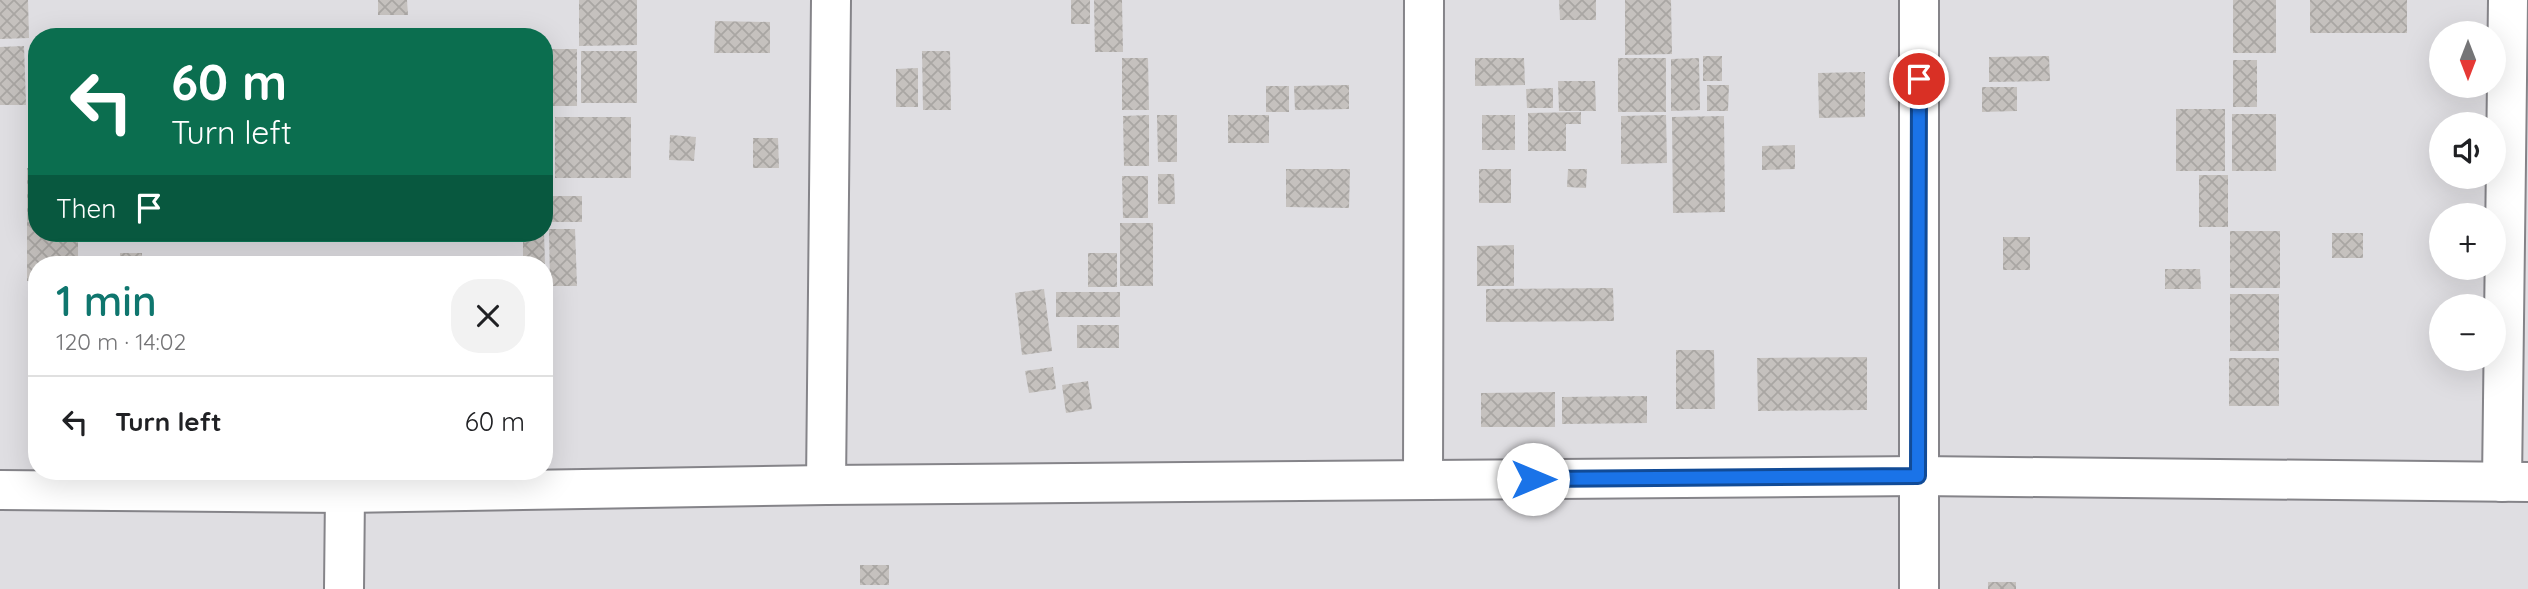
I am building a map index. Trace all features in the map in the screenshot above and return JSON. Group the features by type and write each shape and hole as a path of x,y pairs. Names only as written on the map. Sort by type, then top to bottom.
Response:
{"street":[{"path":"826,485 831,0"},
{"path":"1423,479 1424,0"},
{"path":"1919,0 1919,589"},
{"path":"0,490 345,493 826,485 1918,476 2515,482 2508,0"},
{"path":"344,589 345,493"}],"building":[{"path":"0,0 28,0 28,38 0,39"},
{"path":"378,0 407,0 408,15 378,15"},
{"path":"579,0 637,0 637,45 579,46"},
{"path":"1071,0 1090,0 1090,24 1071,24"},
{"path":"1094,0 1122,0 1123,52 1095,52"},
{"path":"1559,0 1596,0 1596,20 1560,20"},
{"path":"1625,0 1671,0 1672,54 1625,55"},
{"path":"2233,0 2276,0 2276,53 2233,53"},
{"path":"2310,0 2407,0 2407,33 2310,33"},
{"path":"715,21 770,22 770,53 714,53"},
{"path":"24,46 26,105 0,105 0,47"},
{"path":"553,49 577,49 577,106 553,106"},
{"path":"581,51 637,51 637,103 581,103"},
{"path":"922,51 950,51 951,110 923,110"},
{"path":"1703,56 1722,56 1722,81 1703,81"},
{"path":"2049,56 2050,81 1989,82 1989,57"},
{"path":"1122,58 1148,58 1149,110 1122,110"},
{"path":"1475,58 1524,58 1525,85 1475,86"},
{"path":"1618,58 1666,58 1666,112 1618,112"},
{"path":"1699,58 1700,110 1671,111 1671,59"},
{"path":"2233,60 2257,60 2257,107 2233,107"},
{"path":"918,68 918,107 896,107 896,69"},
{"path":"1865,72 1865,117 1819,118 1818,73"},
{"path":"1558,81 1595,81 1596,111 1559,111"},
{"path":"1349,85 1349,109 1295,110 1294,86"},
{"path":"1707,85 1729,85 1728,111 1707,111"},
{"path":"1266,86 1289,86 1289,112 1266,112"},
{"path":"1982,87 2017,87 2017,111 1982,112"},
{"path":"1553,88 1553,108 1527,108 1526,89"},
{"path":"2176,109 2225,109 2225,171 2176,171"},
{"path":"1581,112 1581,124 1566,124 1566,151 1528,151 1528,113"},
{"path":"2232,114 2276,114 2276,171 2232,171"},
{"path":"1149,115 1149,166 1124,166 1123,116"},
{"path":"1157,115 1177,115 1177,162 1158,162"},
{"path":"1228,115 1269,115 1269,143 1228,143"},
{"path":"1482,115 1515,115 1515,150 1482,150"},
{"path":"1666,115 1667,163 1621,164 1621,116"},
{"path":"1724,116 1725,212 1673,213 1672,117"},
{"path":"555,117 631,117 631,178 555,178"},
{"path":"670,135 696,137 694,161 669,160"},
{"path":"753,138 778,138 779,168 753,168"},
{"path":"1795,145 1795,169 1762,170 1762,146"},
{"path":"28,168 28,242 78,242 78,256 28,256 27,281"},
{"path":"1286,169 1350,169 1349,208 1286,207"},
{"path":"1479,169 1511,169 1511,203 1479,203"},
{"path":"1568,169 1587,169 1586,188 1567,187"},
{"path":"1158,174 1174,174 1175,204 1158,204"},
{"path":"2199,175 2228,175 2228,227 2199,227"},
{"path":"1122,176 1148,176 1148,218 1123,218"},
{"path":"553,196 582,196 582,222 553,222"},
{"path":"1120,223 1153,223 1153,286 1120,286"},
{"path":"553,229 575,229 577,286 553,286 553,256 549,256"},
{"path":"2230,231 2280,231 2280,288 2230,288"},
{"path":"2332,233 2363,233 2363,258 2332,258"},
{"path":"2003,237 2030,237 2030,270 2003,270"},
{"path":"523,242 544,242 545,256 523,256"},
{"path":"1514,245 1514,286 1477,286 1477,246"},
{"path":"120,253 142,253 142,256 120,256"},
{"path":"1088,253 1117,253 1117,287 1088,287"},
{"path":"2165,269 2200,269 2201,289 2165,289"},
{"path":"1613,288 1614,321 1486,322 1486,289"},
{"path":"1044,289 1052,351 1022,355 1015,293"},
{"path":"1056,292 1120,292 1120,317 1056,317"},
{"path":"2230,294 2279,294 2279,351 2230,351"},
{"path":"1077,325 1119,325 1119,348 1077,348"},
{"path":"1676,350 1714,350 1715,409 1676,409"},
{"path":"1867,357 1867,410 1758,411 1757,358"},
{"path":"2229,358 2279,358 2279,406 2229,406"},
{"path":"1053,367 1056,389 1029,393 1025,371"},
{"path":"1088,381 1092,409 1066,413 1062,385"},
{"path":"1555,392 1555,427 1481,427 1481,393"},
{"path":"1647,396 1647,423 1562,424 1562,397"},
{"path":"860,565 889,565 889,585 860,585"},
{"path":"1988,582 2016,582 2016,589 1988,589"}],"route":[{"path":"1533,479 1918,476 1919,79"}]}
